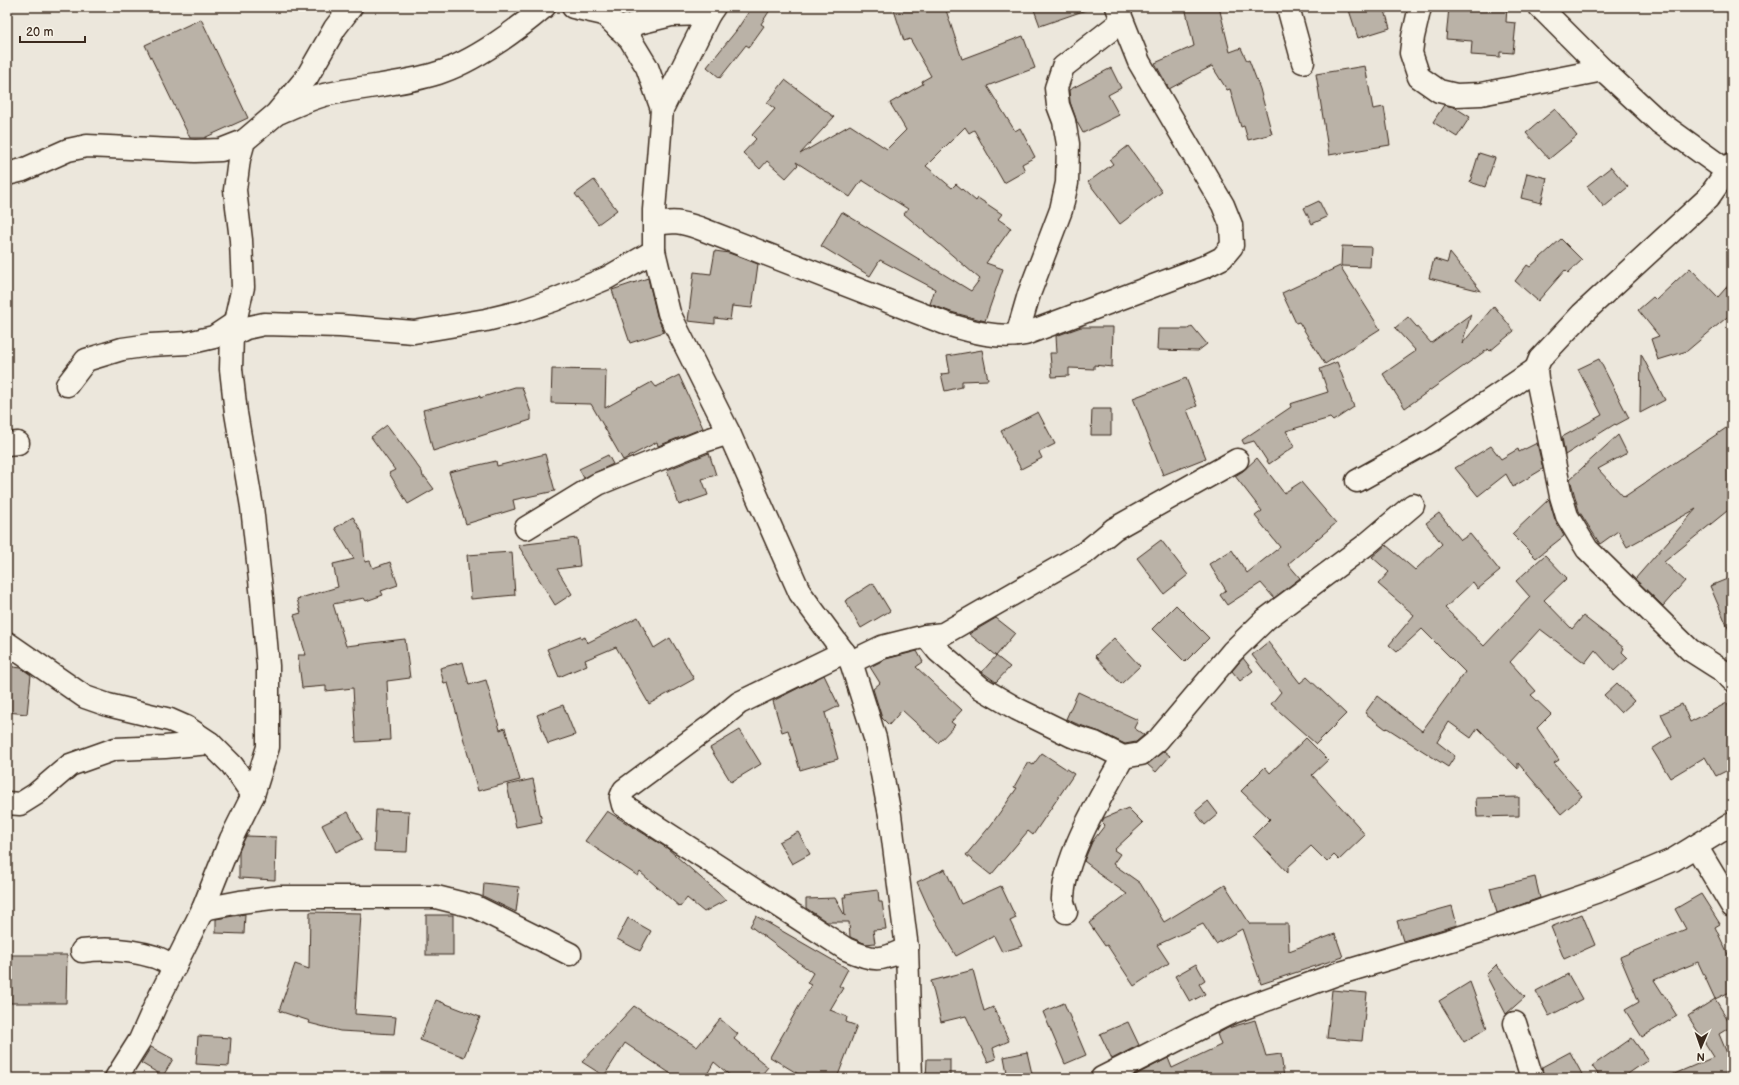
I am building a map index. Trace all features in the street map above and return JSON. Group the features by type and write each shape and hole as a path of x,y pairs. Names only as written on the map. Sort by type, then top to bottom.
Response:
{"street":[{"path":"7,174 23,170 68,150 87,146 221,150 244,141 276,114 307,77 335,28 350,7"},
{"path":"276,114 323,96 384,86 440,73 466,61 500,40 544,7"},
{"path":"573,7 604,14 630,39 647,67 662,109"},
{"path":"1288,7 1303,62"},
{"path":"1420,7 1411,53 1419,77 1439,91 1456,94 1481,94 1603,70"},
{"path":"1540,7 1603,70 1659,122 1730,167 1708,198 1582,314 1540,359 1536,369 1561,496 1567,516 1586,549 1690,650 1723,671 1732,680"},
{"path":"618,28 671,15 711,11"},
{"path":"711,11 662,109 654,210 654,251 669,314 729,433 800,593 847,657 875,738 890,815 907,948 911,1078"},
{"path":"654,225 668,221 679,222 699,228 947,324 988,335 1008,336 1017,335 1025,334 1204,267 1222,258 1232,246 1231,225 1223,205 1140,62 1120,14 1063,67 1056,88 1058,104 1064,121 1068,144 1067,183 1060,210 1032,287 1017,335"},
{"path":"116,1078 140,1040 203,909 231,839 253,795 268,747 268,666 262,598 252,507 236,413 231,370 233,329 243,287 241,240 235,190 239,159 244,141"},
{"path":"67,385 86,360 122,349 150,345 188,343 214,337 233,329 264,324 340,326 414,332 486,320 520,312 554,300 607,278 654,251"},
{"path":"1357,481 1431,440 1536,369"},
{"path":"526,528 598,484 704,441 729,433"},
{"path":"907,948 891,957 882,958 866,958 846,949 623,805 621,797 624,790 716,722 739,703 847,657 926,636 943,634 1086,552 1114,530 1237,460"},
{"path":"926,636 938,651 981,688 1017,709 1072,736 1095,743 1123,757 1141,754 1158,740 1232,652 1266,620 1367,544 1413,505"},
{"path":"7,643 85,696 108,704 170,720 186,727 210,743 232,765 253,795"},
{"path":"7,803 20,804 36,794 70,765 115,749 210,743"},
{"path":"1066,912 1062,898 1067,874 1079,839 1123,757"},
{"path":"1102,1078 1228,1014 1337,974 1485,930 1607,888 1673,860 1732,824"},
{"path":"1696,846 1732,906"},
{"path":"203,909 240,902 280,897 436,897 476,907 570,954"},
{"path":"82,952 98,949 126,952 155,957 175,967"},
{"path":"1515,1023 1532,1078"}],"building":[{"path":"752,7 772,7 761,24 764,26 749,47 746,45 720,78 707,67 736,31"},
{"path":"893,7 945,7 962,59 1023,36 1035,68 987,86 1015,131 1020,128 1035,157 1022,164 1025,171 1004,183 974,130 969,133 965,127 926,166 952,188 956,184 976,201 978,198 1002,214 998,219 1011,228 986,263 1003,269 985,321 951,312 930,304 935,289 880,260 870,276 821,246 842,212 971,291 980,279 904,214 908,209 862,180 850,197 796,162 798,165 786,178 767,161 760,169 743,153 756,139 752,135 775,109 767,103 785,80 834,117 800,154 850,125 887,149 906,130 890,103 923,84 922,81 931,76 910,39 904,41"},
{"path":"1033,7 1086,7 1086,10 1040,26"},
{"path":"1185,7 1219,7 1230,52 1241,48 1247,61 1249,60 1260,89 1272,134 1248,140 1244,126 1241,127 1230,89 1227,90 1212,66 1169,89 1155,63 1194,46"},
{"path":"1348,7 1384,7 1390,28 1358,38"},
{"path":"1449,7 1507,7 1506,22 1516,23 1513,53 1500,52 1500,57 1471,55 1472,41 1446,39"},
{"path":"201,19 248,118 204,138 190,138 145,45"},
{"path":"1365,66 1373,109 1384,107 1390,145 1329,155 1316,74"},
{"path":"1111,68 1121,88 1108,95 1119,115 1083,133 1077,122 1070,102 1069,90"},
{"path":"1444,105 1454,107 1470,117 1457,137 1433,122"},
{"path":"1555,109 1577,136 1549,159 1526,133"},
{"path":"1128,146 1162,192 1120,224 1088,182 1113,164 1110,160"},
{"path":"1479,153 1495,158 1485,187 1470,182"},
{"path":"1611,167 1628,187 1604,207 1587,186"},
{"path":"1527,173 1547,178 1541,203 1521,198"},
{"path":"594,180 617,210 598,224 575,194"},
{"path":"1319,201 1327,217 1312,224 1304,208"},
{"path":"1561,239 1582,260 1568,273 1565,270 1538,301 1515,281 1527,265 1530,267"},
{"path":"1342,246 1371,247 1370,267 1341,266"},
{"path":"715,251 729,253 758,264 752,308 732,306 730,320 715,318 715,324 688,321 694,272 711,274"},
{"path":"1450,253 1481,291 1429,278 1434,259 1447,263"},
{"path":"1340,266 1380,329 1325,364 1299,322 1296,323 1282,293"},
{"path":"1690,268 1718,297 1732,281 1732,313 1687,351 1658,360 1651,339 1659,336 1638,310 1653,297 1656,300"},
{"path":"648,278 657,316 664,332 630,343 612,290"},
{"path":"1494,306 1514,331 1490,351 1488,349 1405,408 1383,374 1416,351 1395,328 1408,317 1431,343 1471,314 1462,344"},
{"path":"1192,326 1207,344 1198,351 1157,350 1158,329 1188,329"},
{"path":"1081,327 1113,327 1112,367 1094,365 1094,369 1069,368 1069,376 1052,377 1050,353 1057,353 1056,336"},
{"path":"982,350 988,380 962,381 962,387 945,391 941,374 950,373 947,356"},
{"path":"1641,354 1665,400 1640,413"},
{"path":"1599,359 1629,418 1616,425 1615,424 1565,455 1562,437 1602,415 1578,369"},
{"path":"1337,362 1354,407 1333,421 1330,418 1286,431 1295,446 1269,464 1254,441 1244,444 1242,440 1291,407 1290,404 1328,392 1320,369"},
{"path":"552,369 606,370 605,408 652,382 656,387 679,375 703,428 658,446 657,442 623,460 591,404 551,403"},
{"path":"1186,378 1197,406 1187,410 1206,458 1163,475 1133,398"},
{"path":"515,387 522,387 531,413 531,420 433,451 423,410 480,396 480,398"},
{"path":"1092,409 1111,409 1111,435 1091,435"},
{"path":"1038,412 1055,444 1039,452 1042,458 1021,469 1001,431"},
{"path":"1732,424 1732,507 1664,562 1685,581 1663,606 1635,579 1696,509 1627,547 1618,531 1600,544 1579,511 1570,479 1618,435 1627,453 1598,469 1624,497"},
{"path":"387,425 422,472 423,477 425,477 434,489 408,504 389,473 395,470 371,437"},
{"path":"1537,443 1543,469 1513,487 1506,474 1478,496 1455,468 1491,446 1501,459 1518,449 1519,452"},
{"path":"709,453 716,475 702,479 708,495 679,505 667,470"},
{"path":"545,454 555,491 513,500 515,509 466,524 449,472 496,461 497,466"},
{"path":"608,455 613,464 584,478 579,469"},
{"path":"1257,458 1284,493 1301,482 1336,523 1288,564 1300,578 1274,598 1261,583 1227,605 1220,595 1226,590 1209,564 1232,550 1247,573 1280,547 1255,516 1262,511 1235,476"},
{"path":"1549,499 1555,520 1564,536 1536,558 1512,534"},
{"path":"1439,513 1461,540 1470,534 1500,571 1478,589 1473,582 1445,608 1484,646 1530,597 1516,581 1545,555 1567,578 1544,600 1572,629 1583,616 1624,648 1622,652 1628,658 1614,671 1595,650 1585,663 1540,629 1510,662 1536,691 1531,695 1551,714 1537,728 1559,760 1554,763 1582,796 1561,814 1518,763 1518,769 1478,728 1471,738 1449,722 1437,742 1455,756 1448,767 1387,728 1386,729 1365,713 1377,696 1422,731 1465,672 1422,629 1397,652 1389,645 1414,615 1378,584 1389,572 1372,557 1386,545 1415,570 1442,544 1426,523"},
{"path":"353,517 362,532 365,562 370,561 373,568 390,562 398,585 381,591 383,595 366,601 364,598 333,604 346,646 405,639 410,678 387,681 390,740 356,742 353,688 326,691 326,686 302,688 298,655 306,655 294,615 301,613 297,599 338,587 333,564 354,559 335,528"},
{"path":"577,538 580,566 557,569 572,594 555,605 518,545"},
{"path":"1161,540 1188,575 1164,594 1137,558"},
{"path":"512,552 515,595 471,599 467,555"},
{"path":"1732,577 1732,637 1710,586"},
{"path":"873,583 890,611 861,628 845,601"},
{"path":"1176,605 1209,638 1185,662 1152,629"},
{"path":"638,617 654,648 670,638 694,679 649,704 616,647 585,660 587,665 559,677 547,649 580,636 581,639 585,637 587,643"},
{"path":"996,618 1015,633 996,656 969,634"},
{"path":"1114,638 1140,666 1121,684 1095,656"},
{"path":"1268,642 1300,683 1307,677 1346,714 1316,744 1271,704 1281,692 1252,655"},
{"path":"917,651 923,662 916,667 962,710 951,722 955,725 938,743 902,710 889,725 882,718 873,689 880,683 870,667 886,659"},
{"path":"996,656 1010,667 996,682 982,672"},
{"path":"1243,658 1253,671 1240,681 1232,671"},
{"path":"463,662 469,685 486,680 500,730 505,728 520,780 478,791 448,683 444,684 440,668"},
{"path":"7,666 21,668 31,675 27,714 7,712"},
{"path":"824,675 839,706 825,713 838,759 800,770 788,730 782,732 773,701"},
{"path":"1617,683 1634,701 1621,713 1604,695"},
{"path":"1078,692 1138,720 1134,728 1144,735 1136,742 1125,744 1100,732 1066,719"},
{"path":"1727,703 1732,713 1732,768 1716,776 1705,757 1670,778 1652,749 1672,736 1661,714 1682,704 1690,722"},
{"path":"563,705 575,735 548,744 537,715"},
{"path":"740,730 761,764 731,782 710,748"},
{"path":"1306,738 1328,760 1312,775 1365,835 1339,860 1334,855 1327,862 1311,846 1288,867 1288,873 1253,836 1270,819 1241,791 1265,767 1270,773"},
{"path":"1164,751 1170,756 1156,772 1147,764"},
{"path":"1042,753 1074,774 1033,835 1028,831 991,875 966,855 991,825 1017,788 1014,787 1028,762 1033,765"},
{"path":"533,779 542,822 516,827 507,785"},
{"path":"1519,797 1519,816 1477,817 1476,798"},
{"path":"1208,801 1218,814 1205,825 1195,812"},
{"path":"1128,808 1143,823 1114,850 1120,854 1113,864 1140,883 1164,922 1225,885 1250,924 1288,924 1289,951 1335,934 1343,957 1261,984 1242,929 1216,944 1203,924 1157,945 1169,963 1134,986 1107,945 1105,946 1089,923 1127,894 1096,872 1097,871 1084,861 1092,842 1105,825 1102,822 1104,818"},
{"path":"376,810 409,811 407,852 374,851"},
{"path":"607,811 667,848 726,900 704,912 687,898 680,907 640,872 638,876 585,841"},
{"path":"348,812 362,839 336,852 322,825"},
{"path":"798,832 810,854 792,864 779,842"},
{"path":"246,836 276,837 275,880 239,878 239,851"},
{"path":"945,869 961,904 1001,886 1016,918 1010,921 1022,946 1002,952 994,936 956,956 930,911 917,882"},
{"path":"1535,877 1540,898 1497,913 1490,888"},
{"path":"484,883 519,887 516,912 483,896"},
{"path":"878,890 879,902 882,902 886,929 873,930 875,943 866,944 850,937 849,922 827,922 806,908 806,899 835,898 845,916 843,897 846,897 845,894"},
{"path":"1701,894 1720,924 1715,927 1732,963 1732,991 1715,999 1698,962 1654,980 1677,1016 1642,1037 1625,1010 1639,1002 1620,957 1686,929 1675,909"},
{"path":"1452,906 1457,925 1403,941 1397,921"},
{"path":"310,912 361,913 355,1014 396,1017 394,1034 340,1031 309,1023 310,1021 279,1011 295,964 309,969"},
{"path":"245,914 244,934 216,933 216,919"},
{"path":"1582,914 1595,945 1564,959 1551,927"},
{"path":"426,915 453,915 453,955 426,955"},
{"path":"756,916 848,969 839,986 843,988 830,1010 847,1017 846,1022 857,1026 837,1078 805,1078 770,1057 811,985 807,983 813,973 750,926"},
{"path":"628,918 651,931 640,951 617,939"},
{"path":"10,955 67,955 66,1003 10,1003"},
{"path":"1196,964 1205,980 1199,984 1205,994 1190,1002 1175,976"},
{"path":"1496,965 1525,997 1506,1014 1486,975"},
{"path":"973,970 984,1011 993,1007 1009,1041 993,1048 996,1059 988,1062 966,1016 941,1022 931,981"},
{"path":"1568,974 1582,999 1549,1016 1536,991"},
{"path":"1470,982 1487,1028 1464,1042 1439,1001"},
{"path":"1332,990 1367,993 1362,1041 1327,1038"},
{"path":"1715,999 1732,1026 1719,1034 1732,1065 1732,1078 1665,1078 1714,1057 1688,1016"},
{"path":"436,1000 480,1017 464,1057 420,1040"},
{"path":"1064,1003 1086,1055 1065,1064 1043,1012"},
{"path":"634,1006 697,1047 720,1019 738,1034 734,1039 768,1067 759,1078 733,1078 714,1062 705,1078 677,1078 625,1043 604,1076 582,1062"},
{"path":"1255,1020 1266,1056 1281,1054 1284,1078 1130,1078 1168,1058 1172,1068 1221,1045 1217,1034 1228,1028"},
{"path":"1128,1022 1139,1045 1112,1059 1100,1034"},
{"path":"198,1036 231,1038 229,1066 196,1064"},
{"path":"1632,1038 1648,1060 1622,1078 1601,1078 1592,1066"},
{"path":"151,1047 173,1059 163,1076 141,1063"},
{"path":"1027,1052 1033,1078 1008,1078 1004,1057"},
{"path":"1570,1052 1584,1078 1544,1078 1542,1067"},
{"path":"927,1059 950,1059 950,1078 926,1078"}]}
